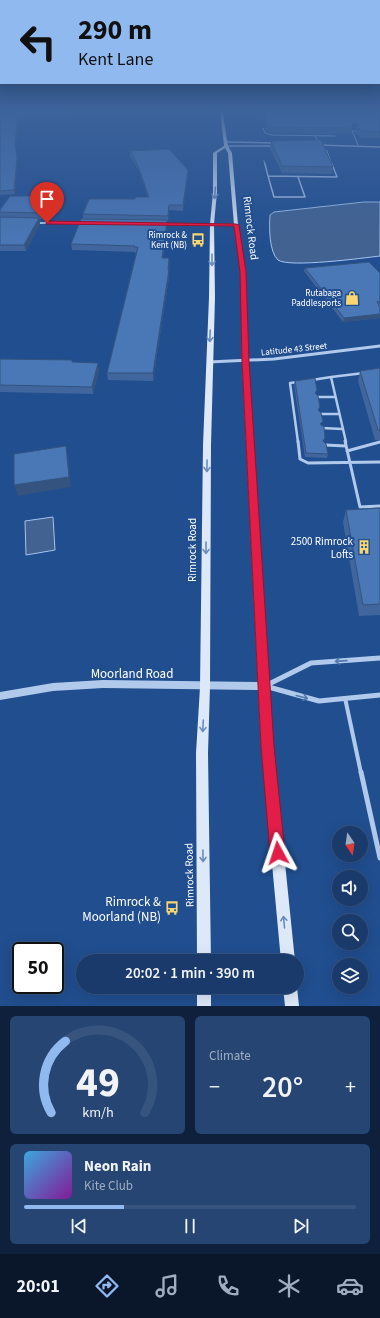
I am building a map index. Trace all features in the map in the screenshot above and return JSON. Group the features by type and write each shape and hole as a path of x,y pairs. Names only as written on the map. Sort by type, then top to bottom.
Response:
{"main road":[{"name":"Rimrock Road","path":"204,954 202,753 205,687 206,488 215,155"},
{"name":"Rimrock Road","path":"230,155 236,225 243,272 245,361 267,746 287,954"},
{"path":"204,994 204,1006"},
{"path":"291,994 292,1006"}],"street":[{"path":"34,223 90,223"},
{"path":"156,224 236,225"},
{"name":"Latitude 43 Street","path":"209,362 245,361 380,346"},
{"path":"264,686 311,663 380,658"},
{"name":"Moorland Road","path":"0,696 53,686 131,684 205,687 264,686"},
{"path":"264,686 319,701 380,696"}],"lane":[{"path":"268,176 337,177 329,155"},
{"path":"264,161 274,197 305,197 298,176"},
{"path":"310,380 366,373"},
{"path":"331,377 360,507 380,506"},
{"path":"304,381 290,383 300,459 308,463 350,464 380,462"},
{"path":"317,397 335,397"},
{"path":"294,414 299,414"},
{"path":"320,414 339,414"},
{"path":"296,427 301,427"},
{"path":"322,428 342,428"},
{"path":"347,450 380,442"},
{"path":"298,444 303,445"},
{"path":"325,445 346,446"},
{"path":"345,698 380,858"}],"water":[{"path":"364,202 380,202 380,256 327,262 296,263 278,260 275,256 270,239 270,215 274,212"},
{"path":"53,517 55,550 26,555 25,521"}],"building":[{"path":"0,155 17,155 14,190 0,191"},
{"path":"132,155 174,155 188,170 183,205 169,205 168,216 83,214 89,199 135,199 136,197 149,197 138,166"},
{"path":"277,155 328,155 333,167 282,166"},
{"path":"10,196 52,196 42,213 0,212"},
{"path":"0,217 39,218 24,245 0,245"},
{"path":"81,219 167,220 162,258 169,258 169,270 153,373 107,373 138,247 71,244"},
{"name":"Rutabaga Paddlesports","path":"369,262 380,273 380,303 377,301 380,308 380,314 344,318 305,268"},
{"path":"0,359 72,360 72,362 98,363 92,387 0,385"},
{"path":"380,368 380,430 378,430 360,371"},
{"path":"315,378 317,390 315,393 318,396 320,407 318,410 321,413 323,421 320,424 324,427 325,438 323,441 326,444 328,454 306,453 295,381"},
{"path":"66,446 69,477 14,485 14,454"},
{"name":"2500 Rimrock Lofts","path":"380,508 380,604 363,605 346,510"}],"place":[{"name":"Rimrock & Kent (NB)","path":"198,240"},
{"name":"Rutabaga Paddlesports","path":"352,298"},
{"name":"2500 Rimrock Lofts","path":"364,547"},
{"name":"Rimrock & Moorland (NB)","path":"172,908"}],"route":[{"path":"47,223 236,225 243,272 245,361 261,619 267,746 278,853"}]}
